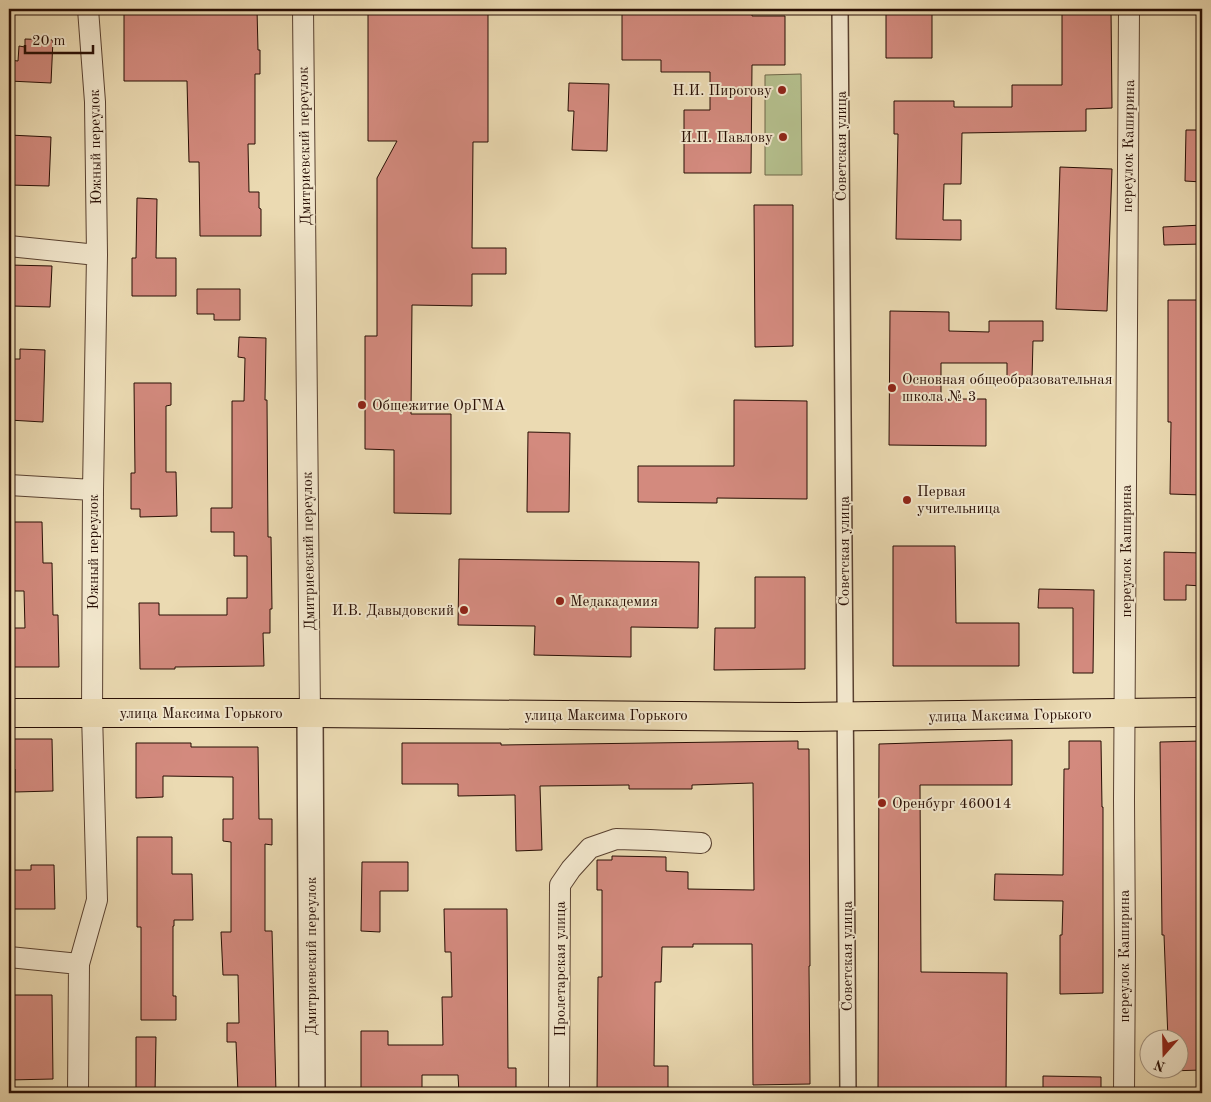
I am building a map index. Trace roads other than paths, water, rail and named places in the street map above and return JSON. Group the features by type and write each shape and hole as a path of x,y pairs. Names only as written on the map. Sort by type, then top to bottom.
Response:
{"main road":[{"name":"улица Максима Горького","path":"9,713 845,716 1202,712"}],"street":[{"name":"Южный переулок","path":"78,1093 79,964 97,900 92,712 97,254 96,102 88,9"},
{"name":"Дмитриевский переулок","path":"303,9 312,1093"},
{"name":"Советская улица","path":"840,9 848,1093"},
{"name":"переулок Каширина","path":"1124,1093 1130,9"},
{"path":"9,246 97,254"},
{"path":"9,486 93,490"},
{"name":"Пролетарская улица","path":"559,1093 560,885 571,868 590,848 616,839 701,843"},
{"path":"9,957 79,964"}],"place":[{"name":"Н.И. Пирогову","path":"782,90"},
{"name":"И.П. Павлову","path":"783,137"},
{"name":"Основная общеобразовательная школа № 3","path":"892,388"},
{"name":"Общежитие ОрГМА","path":"362,405"},
{"name":"Первая учительница","path":"907,500"},
{"name":"Медакадемия","path":"560,601"},
{"name":"И.В. Давыдовский","path":"464,610"},
{"name":"Оренбург 460014","path":"882,803"}]}
